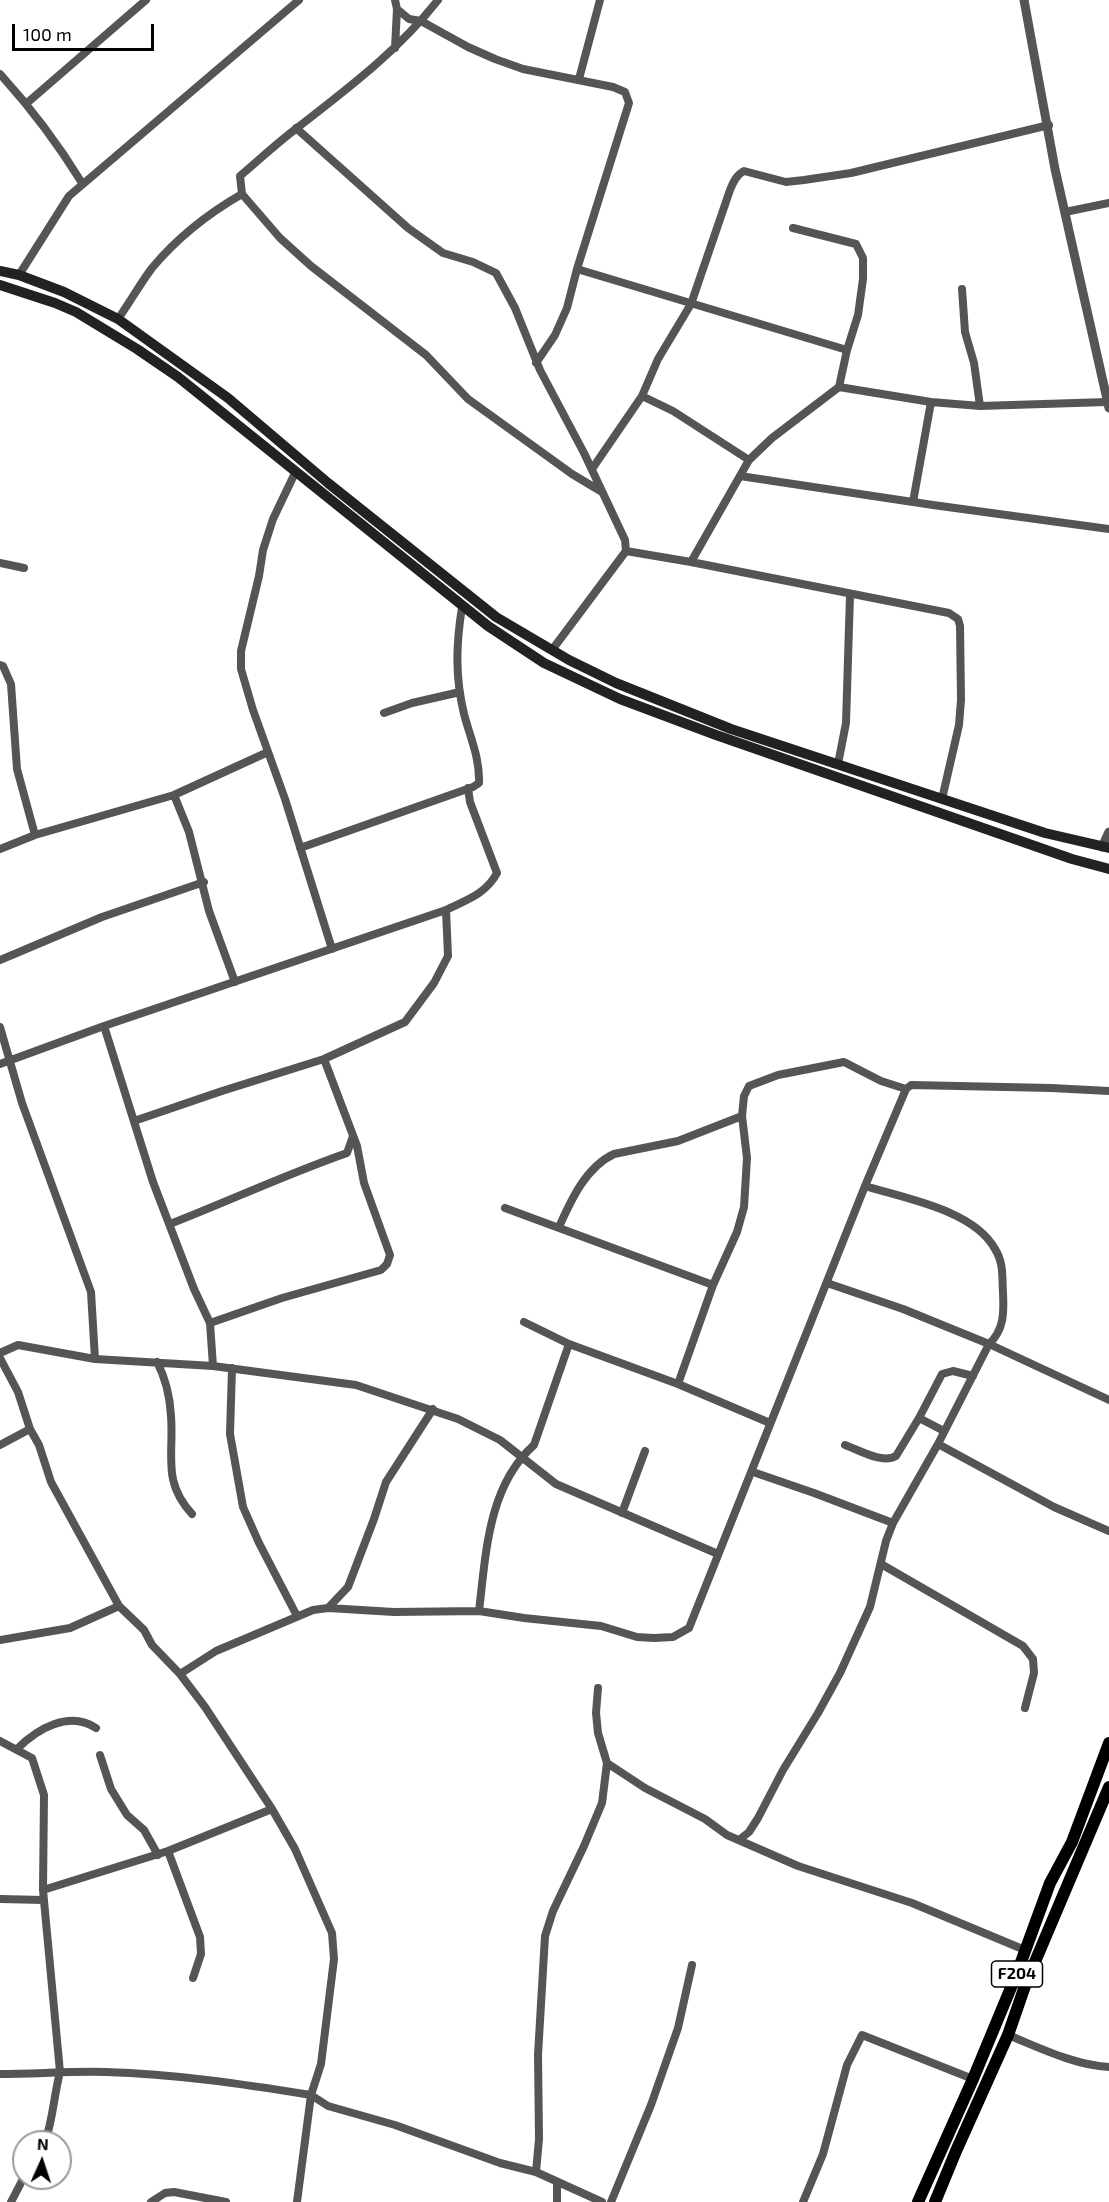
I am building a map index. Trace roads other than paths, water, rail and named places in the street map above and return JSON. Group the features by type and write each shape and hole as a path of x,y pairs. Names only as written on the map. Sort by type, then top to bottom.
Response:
{"main road":[{"path":"0,271 19,275 64,292 118,319 228,398 301,461 496,617 552,650 616,683 731,729 1045,833 1106,848"},
{"path":"0,285 76,312 138,349 207,399 462,607 544,663 620,699 716,735 1072,859 1109,869"},
{"name":"F204","path":"918,2202 973,2079 1050,1883 1072,1842 1109,1743"},
{"name":"F204","path":"935,2202 1008,2035 1026,1983 1109,1787"}],"street":[{"path":"27,103 146,0"},
{"path":"19,275 58,211 82,183 299,0"},
{"path":"395,0 398,9 395,48"},
{"path":"438,0 395,48 356,83 240,176 242,194 287,245 426,356 468,399 572,474 604,493"},
{"path":"579,79 600,0"},
{"path":"839,387 931,402 980,406 1108,405 1051,148 1049,125 1024,0"},
{"path":"398,9 409,19 421,21 495,59 523,69 579,79 625,92 629,103 577,268 567,308 555,335 536,363"},
{"path":"0,74 27,103 67,158 82,183"},
{"path":"592,469 642,396 658,359 691,304 730,190 734,180 741,172 786,182 851,173 1049,125"},
{"path":"297,128 408,228 443,253 473,262 496,273 515,308 536,363 592,469 625,540 626,551 552,650"},
{"path":"118,319 152,269 170,249 212,211 242,194"},
{"path":"1065,212 1109,203"},
{"path":"692,562 748,460 772,438 839,387 858,315 863,279 863,258 856,244 793,228"},
{"path":"577,268 847,350"},
{"path":"962,289 965,332 974,363 980,406"},
{"path":"642,396 700,427 748,460"},
{"path":"913,502 931,402"},
{"path":"296,473 273,519 263,550 241,651 241,669 332,949"},
{"path":"740,476 1109,529"},
{"path":"626,551 692,562 949,614 958,619 961,700 959,725 942,799"},
{"path":"0,562 24,568"},
{"path":"838,764 846,723 850,595"},
{"path":"300,848 479,783 480,770 460,692 456,658 462,607"},
{"path":"0,664 11,684 17,769 36,835"},
{"path":"384,713 412,703 460,692"},
{"path":"0,849 36,835 174,795 268,752"},
{"path":"0,1064 104,1026 446,910 484,890 491,885 497,873 470,802 468,788"},
{"path":"174,795 189,832 204,882 209,911 235,982"},
{"path":"1106,848 1109,831"},
{"path":"0,960 102,917 204,882"},
{"path":"134,1121 324,1059 405,1022 434,984 448,956 446,910"},
{"path":"104,1026 153,1182 194,1289 210,1323 213,1366"},
{"path":"0,1027 22,1103 91,1292 95,1359"},
{"path":"210,1323 282,1298 381,1270 387,1264 390,1255 364,1183 353,1136 324,1059"},
{"path":"678,1384 713,1285 737,1232 744,1207 747,1158 742,1116 744,1096 749,1086 778,1075 844,1062 906,1089"},
{"path":"180,1674 216,1651 297,1617 328,1608 394,1612 479,1611 601,1626 638,1638 673,1637 689,1628 865,1186 906,1089 911,1085 1109,1091"},
{"path":"559,1227 572,1197 605,1158 614,1154 678,1141 742,1116"},
{"path":"170,1224 347,1153 353,1136"},
{"path":"739,1840 746,1836 754,1825 783,1770 840,1673 870,1607 886,1541 893,1523 938,1444 989,1344 998,1336 1004,1316 1004,1272 995,1248 978,1228 958,1216 865,1186"},
{"path":"505,1208 713,1285"},
{"path":"827,1283 903,1309 989,1344 1109,1400"},
{"path":"524,1322 569,1344 678,1384 770,1423"},
{"path":"479,1611 488,1536 506,1479 522,1456 534,1445 569,1344"},
{"path":"297,2202 311,2095 321,2064 334,1946 332,1933 312,1884 272,1809 205,1707 180,1674 152,1645 144,1630 119,1606 51,1482 18,1392 0,1356 18,1345 95,1359 264,1371 300,1379 356,1385 459,1419 500,1440 556,1484 718,1554"},
{"path":"158,1362 165,1377 171,1416 170,1465 180,1498 192,1514"},
{"path":"232,1368 230,1434 243,1507 297,1617"},
{"path":"845,1445 883,1459 896,1456 942,1374 953,1371 973,1376"},
{"path":"328,1608 348,1587 386,1482 433,1410"},
{"path":"919,1418 944,1431"},
{"path":"0,1445 30,1429"},
{"path":"938,1444 1054,1507 1109,1531"},
{"path":"622,1513 645,1451"},
{"path":"753,1472 893,1523"},
{"path":"881,1564 1023,1646 1033,1659 1034,1673 1025,1708"},
{"path":"0,1640 70,1628 119,1606"},
{"path":"536,2172 539,2139 538,2055 545,1936 553,1911 602,1803 608,1763 598,1733 596,1713 598,1688"},
{"path":"17,1749 31,1735 61,1722 87,1722 96,1728"},
{"path":"0,1741 32,1758 44,1795 44,1900 60,2072 49,2130"},
{"path":"100,1755 111,1789 127,1815 144,1830 158,1855"},
{"path":"608,1763 645,1788 705,1819 739,1840 798,1866 912,1903 1025,1950"},
{"path":"44,1890 158,1855 272,1809"},
{"path":"168,1851 200,1937 201,1954 193,1978"},
{"path":"0,1899 44,1900"},
{"path":"611,2202 651,2105 678,2028 692,1965"},
{"path":"803,2202 822,2154 844,2073 862,2035 973,2079"},
{"path":"1008,2035 1056,2055 1109,2067"},
{"path":"0,2074 60,2072 181,2076 311,2095 328,2106 405,2128 500,2163 536,2172 602,2202"},
{"path":"557,2182 557,2202"},
{"path":"151,2202 165,2193 174,2192 226,2202"}]}
